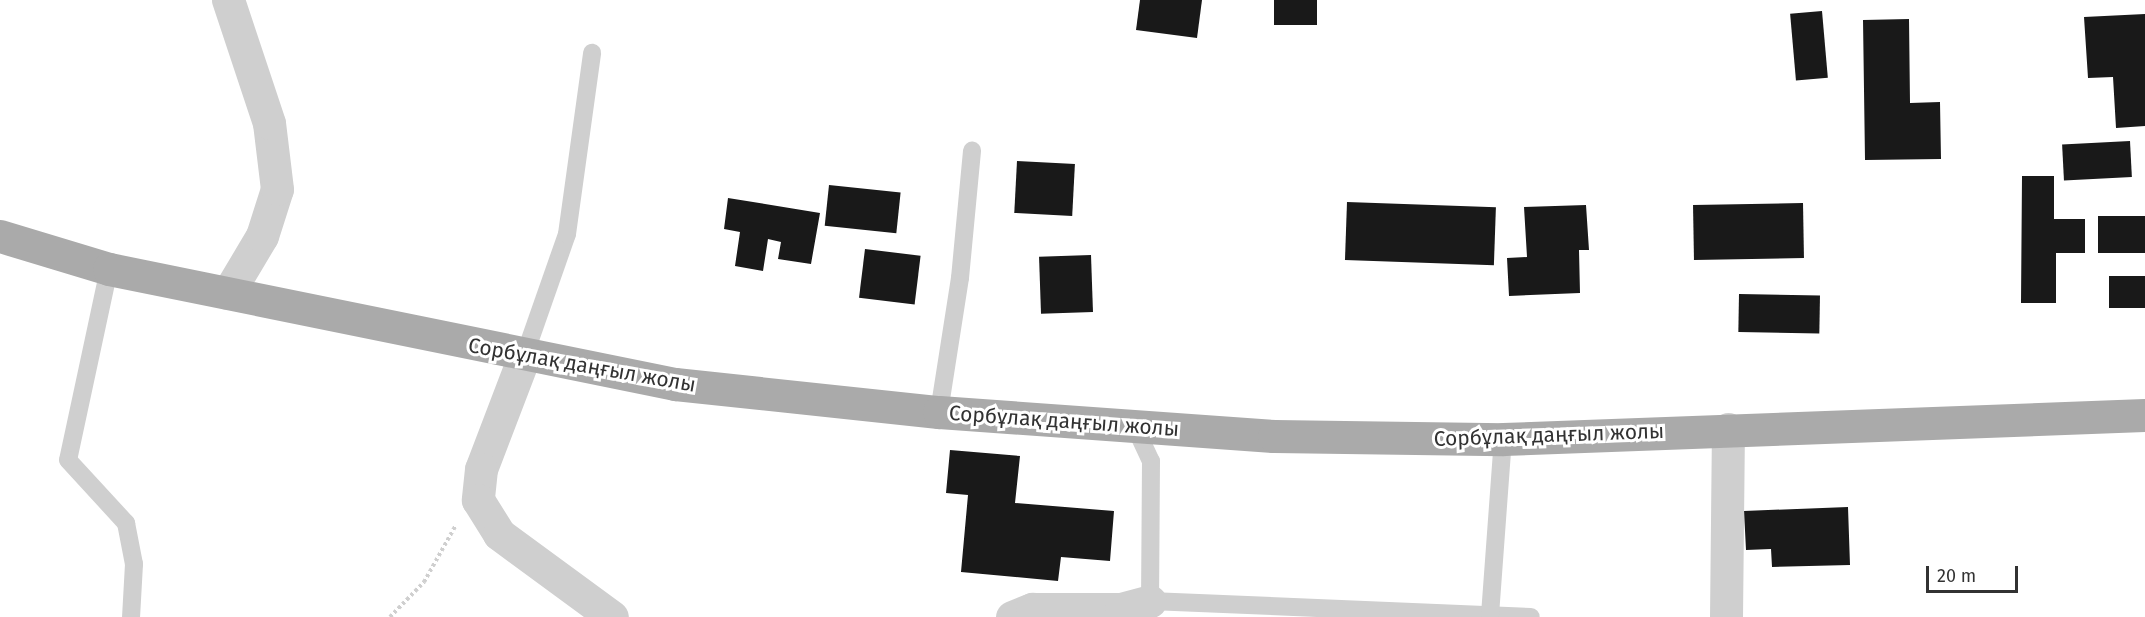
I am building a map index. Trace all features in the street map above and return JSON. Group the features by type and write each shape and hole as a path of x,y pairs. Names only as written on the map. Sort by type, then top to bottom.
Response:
{"main road":[{"name":"Сорбұлақ даңғыл жолы","path":"0,236 109,269 675,384 939,412 1274,436 1503,439 2145,415"}],"street":[{"path":"223,0 228,0 269,123 277,189 262,236 228,293"},
{"path":"525,354 481,470 478,500 499,534 612,617"},
{"path":"1725,617 1728,429"},
{"path":"1012,617 1032,609 1121,609 1150,601"}],"lane":[{"path":"525,354 567,234 592,52"},
{"path":"939,412 960,278 972,151"},
{"path":"109,269 68,460 126,523 135,564 131,617"},
{"path":"1135,427 1151,461 1150,601 1531,617"},
{"path":"1490,615 1503,439"}],"path":[{"path":"390,617 424,582 461,516"}],"building":[{"path":"1140,0 1202,0 1197,38 1136,30"},
{"path":"1274,0 1317,0 1317,25 1274,25"},
{"path":"1822,11 1828,78 1796,81 1790,14"},
{"path":"2145,14 2145,126 2116,128 2113,77 2088,78 2084,17"},
{"path":"1909,19 1910,103 1940,102 1941,159 1865,160 1863,20"},
{"path":"2130,141 2132,177 2064,181 2062,145"},
{"path":"1017,161 1075,164 1072,216 1014,213"},
{"path":"2022,176 2054,176 2054,219 2085,219 2085,253 2056,253 2056,303 2021,303"},
{"path":"829,185 901,193 896,233 825,226"},
{"path":"728,198 820,213 811,264 778,259 781,242 768,239 763,271 735,266 740,232 724,229"},
{"path":"1347,202 1496,207 1494,265 1345,260"},
{"path":"1803,203 1804,258 1694,260 1693,205"},
{"path":"1586,205 1589,250 1579,250 1580,293 1509,296 1507,258 1527,257 1524,207"},
{"path":"2098,216 2145,216 2145,253 2098,253"},
{"path":"865,249 921,256 915,304 859,298"},
{"path":"1091,255 1093,312 1041,314 1039,257"},
{"path":"2109,276 2145,276 2145,308 2109,308"},
{"path":"1739,294 1820,295 1819,333 1738,332"},
{"path":"950,450 1020,456 1015,503 1114,511 1110,561 1061,557 1058,581 961,572 968,495 946,493"},
{"path":"1848,507 1850,565 1772,567 1771,549 1746,550 1744,511"}]}
